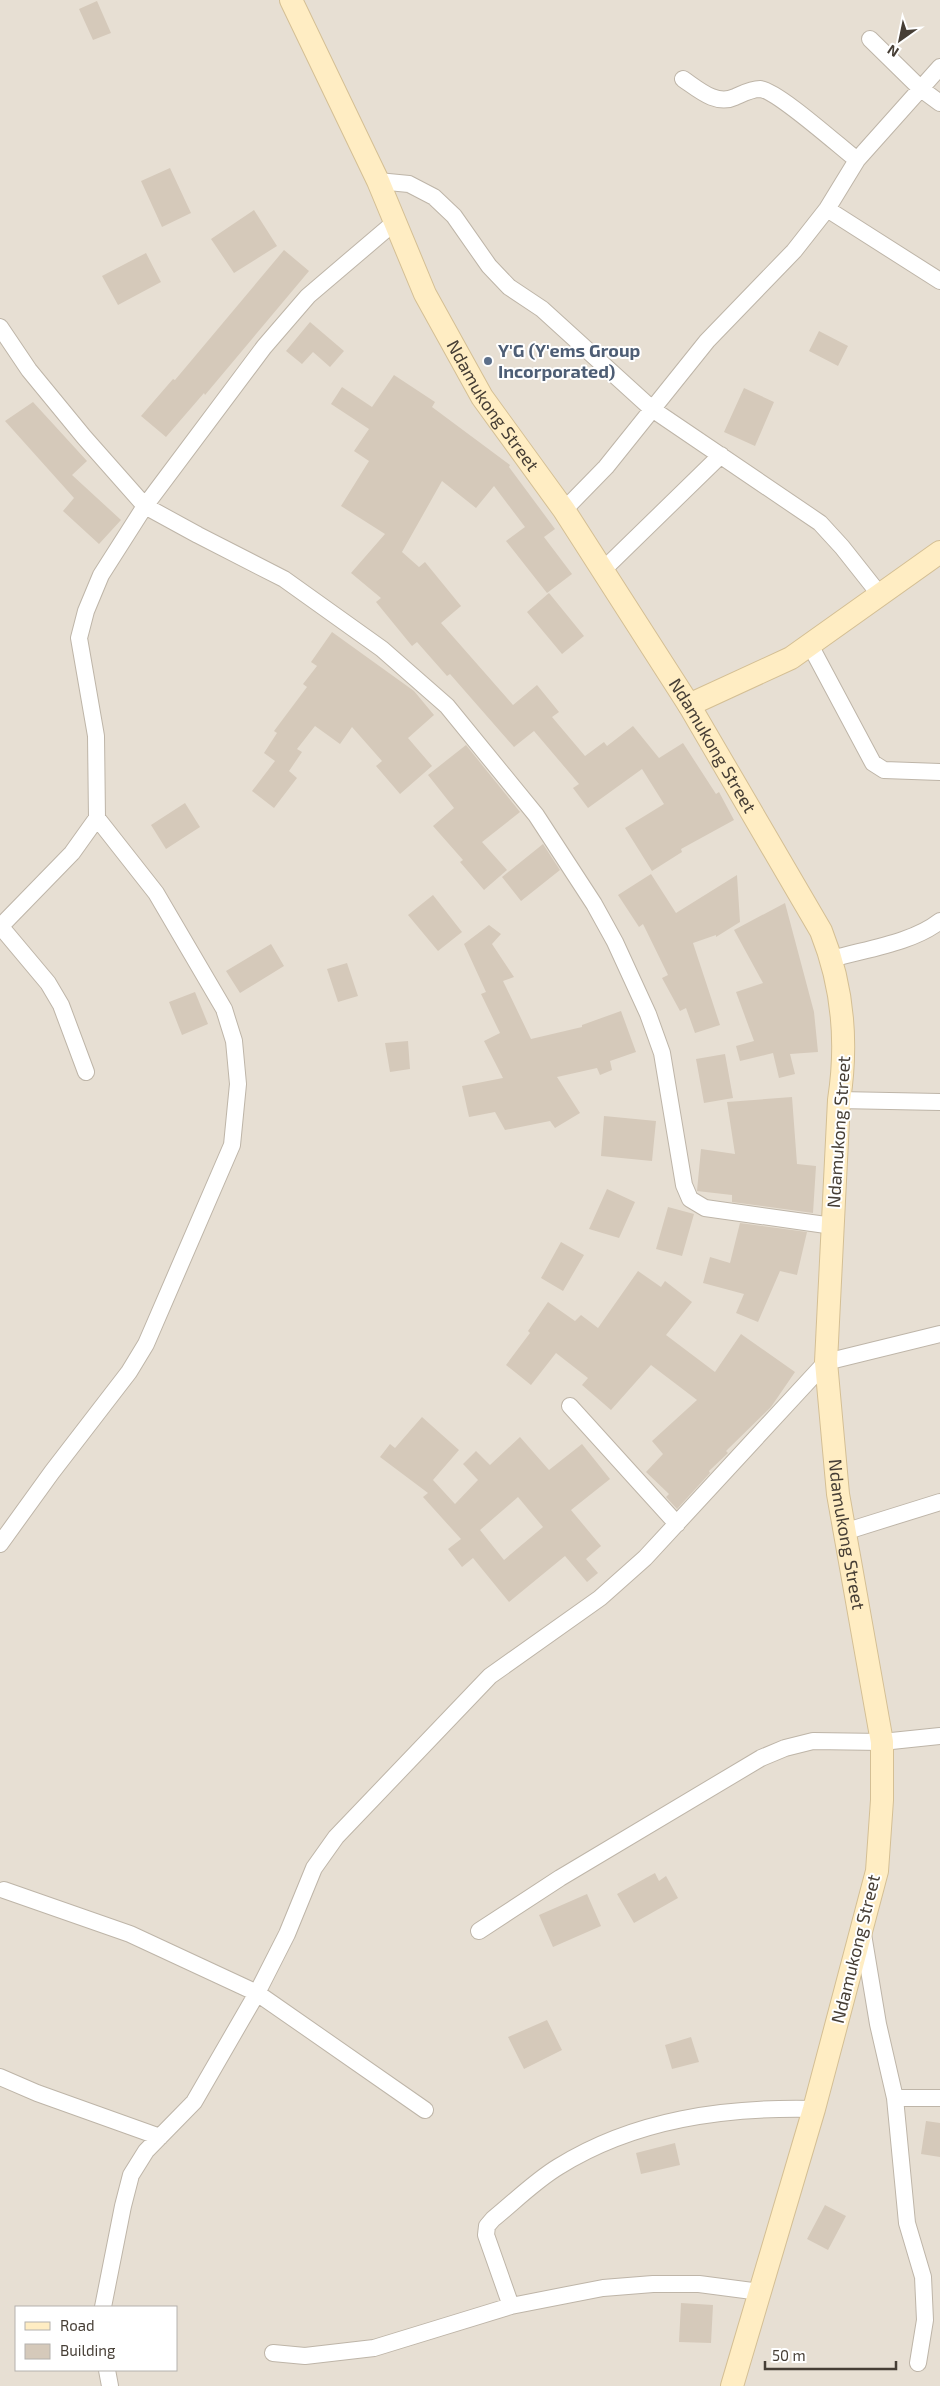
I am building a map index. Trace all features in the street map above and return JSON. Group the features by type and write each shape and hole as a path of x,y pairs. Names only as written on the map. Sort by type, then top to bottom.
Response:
{"main road":[{"name":"Ndamukong Street","path":"291,0 378,181 425,294 482,397 564,510 689,705 822,931 832,959 844,1017 844,1071 839,1100 826,1362 838,1494 882,1742 882,1800 877,1871 814,2109 732,2386"},
{"path":"689,705 757,675 810,645 940,552"}],"street":[{"path":"870,39 921,89 940,103"},
{"path":"564,510 606,467 707,340 794,251 827,209 857,160 940,67"},
{"path":"683,79 716,100 728,100 747,92 761,89 778,97 857,160"},
{"path":"378,181 409,184 434,197 454,216 488,266 509,287 542,309 652,409 820,523 842,547 880,595"},
{"path":"827,209 940,281"},
{"path":"86,1072 61,1005 48,983 0,927 72,853 97,818 96,736 79,638 86,611 101,575 145,506 258,354 301,304 347,261 396,221"},
{"path":"0,327 29,370 78,430 145,506 198,536 284,579 382,649 447,706 536,815 594,904 648,1014 662,1053 684,1185 690,1199 705,1208 833,1226"},
{"path":"603,570 721,455"},
{"path":"810,645 873,763 884,770 940,772"},
{"path":"0,1544 52,1472 129,1372 146,1344 232,1145 238,1084 234,1040 224,1009 156,893 97,818"},
{"path":"832,959 914,936 928,931 940,921"},
{"path":"839,1100 940,1102"},
{"path":"103,2306 131,2175 146,2150 194,2102 257,1993 287,1934 314,1868 336,1837 490,1676 600,1598 645,1558 826,1362 940,1334"},
{"path":"570,1406 677,1524"},
{"path":"844,1532 940,1502"},
{"path":"479,1931 560,1878 761,1758 785,1748 813,1741 882,1742 940,1736"},
{"path":"4,1890 130,1934 257,1993 424,2110"},
{"path":"862,1929 878,2024 895,2098 907,2223 923,2277 926,2300 925,2320 918,2363"},
{"path":"0,2077 37,2093 160,2137"},
{"path":"895,2098 940,2098"},
{"path":"511,2306 486,2235 487,2226 493,2219 557,2168 599,2146 684,2117 728,2111 814,2109"},
{"path":"273,2353 306,2356 374,2348 511,2306 603,2288 653,2284 699,2284 760,2292"},
{"path":"107,2371 110,2386"}],"shaded area":[{"path":"0,0 940,0 940,2386 0,2386"}],"building":[{"path":"97,1 111,33 93,40 79,9"},
{"path":"170,168 191,213 162,227 141,181"},
{"path":"254,210 277,246 234,273 211,239"},
{"path":"284,250 309,271 205,395 204,393 166,437 141,416 173,379 175,380"},
{"path":"146,253 161,282 118,305 102,276"},
{"path":"310,322 344,351 330,367 313,352 302,364 286,351"},
{"path":"819,331 848,346 838,366 809,351"},
{"path":"394,375 435,402 432,407 510,465 509,467 555,529 544,537 572,574 547,593 506,541 525,527 494,486 476,508 442,481 402,552 419,567 425,562 461,606 441,623 513,705 537,685 559,712 552,717 585,756 604,742 607,746 633,726 659,758 683,743 716,794 719,792 734,820 681,849 682,852 652,871 625,828 664,804 642,769 588,808 573,788 579,784 534,731 514,747 450,674 447,676 417,642 412,646 376,602 381,598 351,573 385,534 341,506 369,461 354,451 369,429 331,404 342,387 372,407"},
{"path":"744,388 774,402 755,446 724,432"},
{"path":"33,402 87,461 72,475 121,520 99,544 63,511 74,498 5,421"},
{"path":"549,593 584,636 562,654 527,612"},
{"path":"332,632 414,691 434,715 408,738 432,766 400,794 376,766 382,761 352,727 340,744 315,726 297,749 302,752 289,771 297,778 274,808 252,791 275,761 264,753 277,733 274,731 307,687 303,684 317,666 311,662"},
{"path":"466,745 520,812 482,842 507,870 484,890 460,862 463,860 433,826 454,808 428,775"},
{"path":"185,803 200,827 166,849 151,825"},
{"path":"543,844 560,870 521,901 502,877"},
{"path":"651,874 676,913 737,875 740,922 716,937 716,935 693,943 720,1025 695,1033 686,1008 680,1011 662,978 668,975 643,924 639,927 618,895"},
{"path":"433,895 462,932 438,951 408,915"},
{"path":"785,903 814,1012 818,1052 790,1054 795,1074 779,1078 773,1053 740,1061 736,1046 754,1041 736,992 763,983 734,930"},
{"path":"489,925 501,934 492,944 514,977 503,981 531,1039 582,1027 582,1025 621,1011 636,1052 610,1061 612,1070 600,1075 597,1068 557,1077 580,1113 555,1128 550,1121 505,1130 495,1112 469,1117 462,1086 503,1078 484,1041 500,1033 481,994 486,992 464,944"},
{"path":"271,944 284,966 240,993 226,971"},
{"path":"347,963 358,996 338,1002 327,969"},
{"path":"195,992 208,1024 182,1035 169,1002"},
{"path":"408,1041 410,1069 390,1072 385,1043"},
{"path":"725,1054 733,1098 704,1103 696,1059"},
{"path":"792,1097 797,1164 816,1166 813,1213 732,1202 732,1195 697,1191 701,1149 735,1154 727,1102"},
{"path":"604,1116 656,1121 652,1161 601,1156"},
{"path":"607,1189 635,1202 619,1238 589,1229"},
{"path":"668,1207 694,1214 682,1256 656,1249"},
{"path":"740,1223 807,1232 797,1275 780,1271 758,1322 736,1313 744,1294 703,1283 710,1257 730,1263"},
{"path":"561,1242 584,1255 563,1291 541,1278"},
{"path":"638,1271 661,1287 665,1281 692,1302 666,1335 715,1372 741,1334 795,1372 771,1407 726,1451 728,1453 709,1471 710,1473 677,1509 666,1497 669,1494 646,1472 663,1454 652,1441 697,1400 651,1365 611,1410 582,1385 588,1378 556,1353 531,1385 506,1365 530,1333 528,1331 548,1302 575,1321 581,1315 598,1328"},
{"path":"422,1417 459,1450 433,1480 455,1504 478,1480 463,1464 476,1451 490,1465 520,1437 549,1470 582,1444 610,1479 571,1510 601,1546 586,1559 598,1573 587,1582 565,1556 509,1602 473,1558 462,1567 448,1549 461,1539 423,1497 428,1493 380,1457 390,1444 395,1448","holes":["518,1497 543,1527 504,1560 480,1530"]},
{"path":"655,1873 659,1881 666,1876 678,1898 634,1923 617,1894"},
{"path":"587,1894 601,1926 553,1947 539,1915"},
{"path":"547,2020 562,2050 524,2069 508,2037"},
{"path":"691,2037 699,2062 672,2069 665,2045"},
{"path":"926,2121 940,2123 940,2157 921,2154"},
{"path":"675,2143 680,2165 641,2174 636,2153"},
{"path":"825,2205 846,2216 828,2250 807,2239"},
{"path":"681,2303 713,2305 711,2343 679,2342"}],"place":[{"name":"Y'G (Y'ems Group Incorporated)","path":"488,361"}]}
